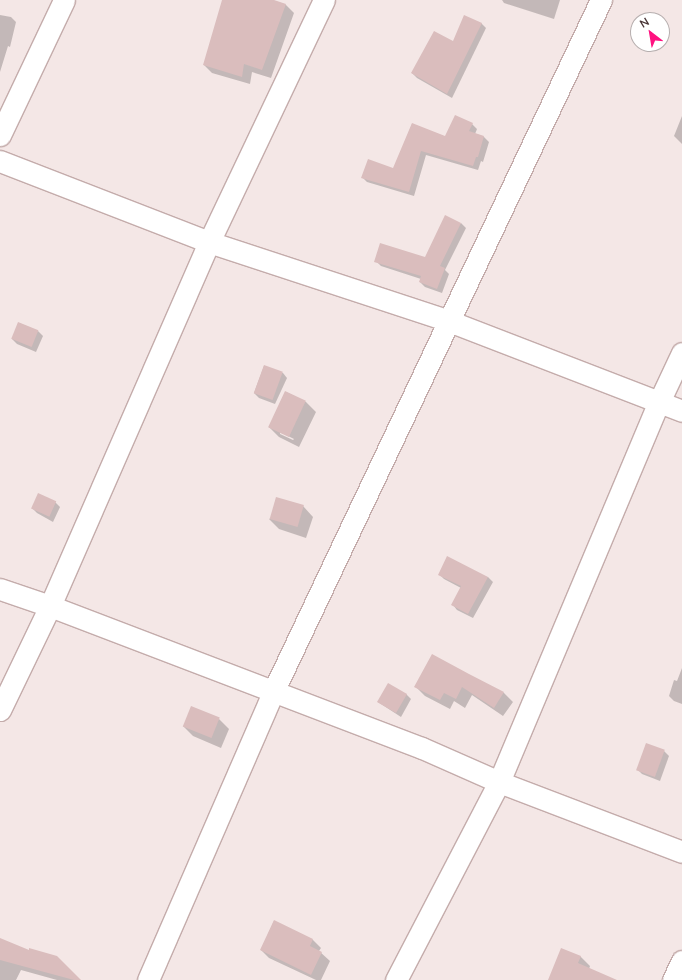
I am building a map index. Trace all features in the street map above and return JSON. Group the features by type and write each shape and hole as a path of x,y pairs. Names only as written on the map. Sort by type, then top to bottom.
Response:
{"street":[{"path":"0,135 64,0"},
{"path":"0,710 50,606 209,242 324,0"},
{"path":"148,980 273,692 601,0"},
{"path":"0,161 209,242 449,321 682,411"},
{"path":"396,980 499,782 659,402 682,353"},
{"path":"0,589 50,606 422,748 499,782 682,852"},
{"path":"673,980 682,960"}],"building":[{"path":"222,0 274,0 286,4 262,70 244,64 242,77 203,65"},
{"path":"464,15 482,23 447,94 411,73 434,31 453,41"},
{"path":"455,115 473,123 469,131 484,136 478,157 476,157 473,166 421,151 409,192 361,178 368,159 393,168 412,123 445,136"},
{"path":"445,215 461,223 440,266 445,268 437,289 419,282 421,276 374,262 380,243 425,257"},
{"path":"18,322 38,330 32,347 11,339"},
{"path":"264,365 283,372 273,400 254,393"},
{"path":"285,391 306,401 289,437 268,427"},
{"path":"38,493 56,501 49,517 31,509"},
{"path":"276,497 304,505 298,527 270,519"},
{"path":"447,556 488,577 468,614 451,605 461,586 438,575"},
{"path":"432,654 504,692 494,708 462,687 456,699 444,693 440,700 414,687"},
{"path":"388,683 407,694 396,713 377,702"},
{"path":"191,706 220,718 212,738 183,726"},
{"path":"646,743 665,750 655,777 636,770"},
{"path":"274,920 313,939 310,946 322,952 311,975 260,950"},
{"path":"0,938 29,950 29,948 57,956 81,980 74,980 0,960"},
{"path":"561,948 581,956 578,963 617,980 548,980"}]}
